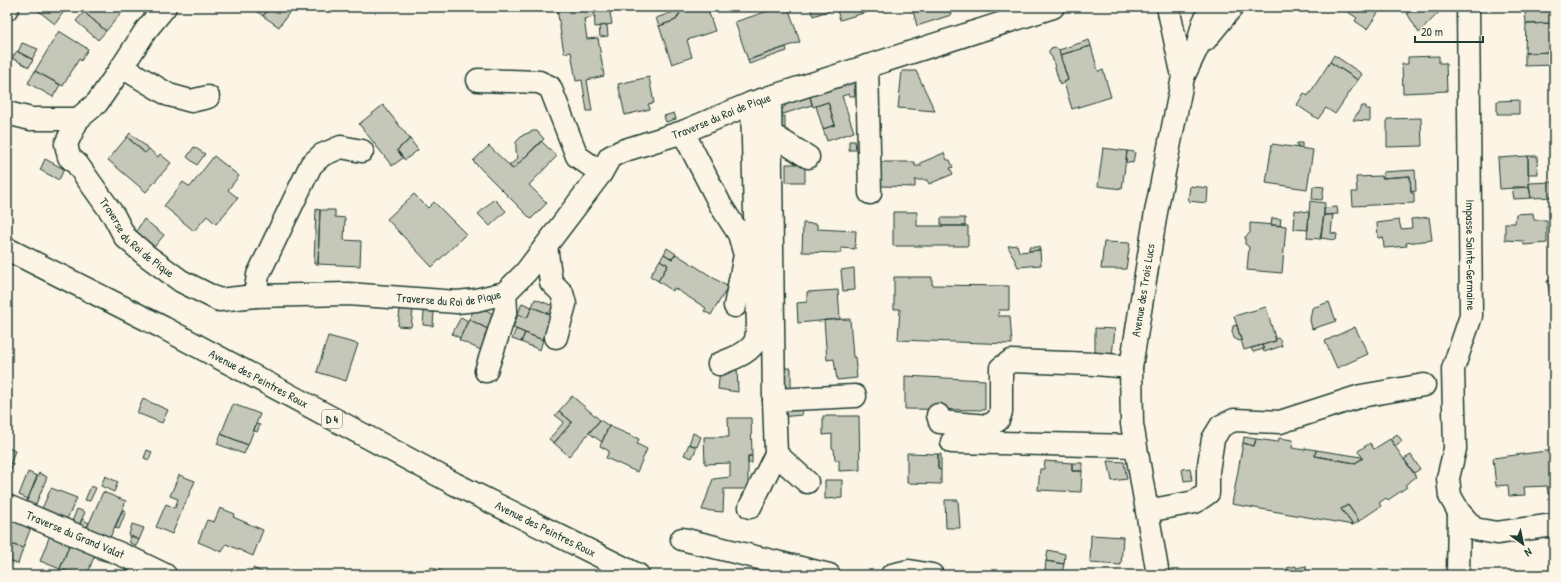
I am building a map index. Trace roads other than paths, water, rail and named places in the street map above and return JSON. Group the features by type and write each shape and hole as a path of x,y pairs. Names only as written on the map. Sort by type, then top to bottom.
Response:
{"street":[{"name":"Traverse du Roi de Pique","path":"165,7 146,30 97,103 78,119 66,144 69,157 77,164 114,216 125,237 147,256 181,281 219,300 255,296 348,294 456,302 476,300 505,293 526,272 601,173 610,157 622,151 683,132 761,100 1053,7"},
{"name":"Avenue des Trois Lucs","path":"1158,575 1132,424 1131,367 1156,212 1183,77 1168,7"},
{"path":"1183,77 1197,48 1204,24 1212,7"},
{"path":"1197,48 1232,7"},
{"name":"Impasse Sainte-Germaine","path":"1468,7 1471,316 1453,369 1455,449 1448,478 1450,496 1459,512 1474,529 1497,533 1554,525"},
{"path":"867,66 870,193"},
{"path":"122,67 169,95 191,101 208,97"},
{"path":"478,80 539,82 550,87 577,156 601,173"},
{"path":"750,507 776,454 771,134 761,100"},
{"path":"719,364 748,350 756,340 761,100"},
{"path":"7,113 31,119 78,119"},
{"path":"683,132 721,206 739,234 745,255 735,306"},
{"path":"771,134 808,157"},
{"path":"255,296 258,275 311,165 322,155 341,147 362,151"},
{"path":"546,246 551,282 562,293 565,304 556,337"},
{"name":"Avenue des Peintres Roux","path":"7,250 164,328 455,484 638,575"},
{"path":"486,371 506,310 505,293"},
{"path":"938,415 940,422 988,426 998,420 1001,412 1001,368 1011,361 1131,367"},
{"path":"1147,512 1195,502 1208,493 1208,471 1213,439 1221,426 1234,420 1280,422 1361,396 1424,385"},
{"path":"774,400 855,396"},
{"path":"952,442 1136,446"},
{"path":"776,454 808,482"},
{"name":"Traverse du Grand Valat","path":"7,506 130,558 165,575"},
{"path":"1458,575 1459,512"},
{"path":"682,539 829,575"},
{"path":"892,575 908,571 932,575"}]}
